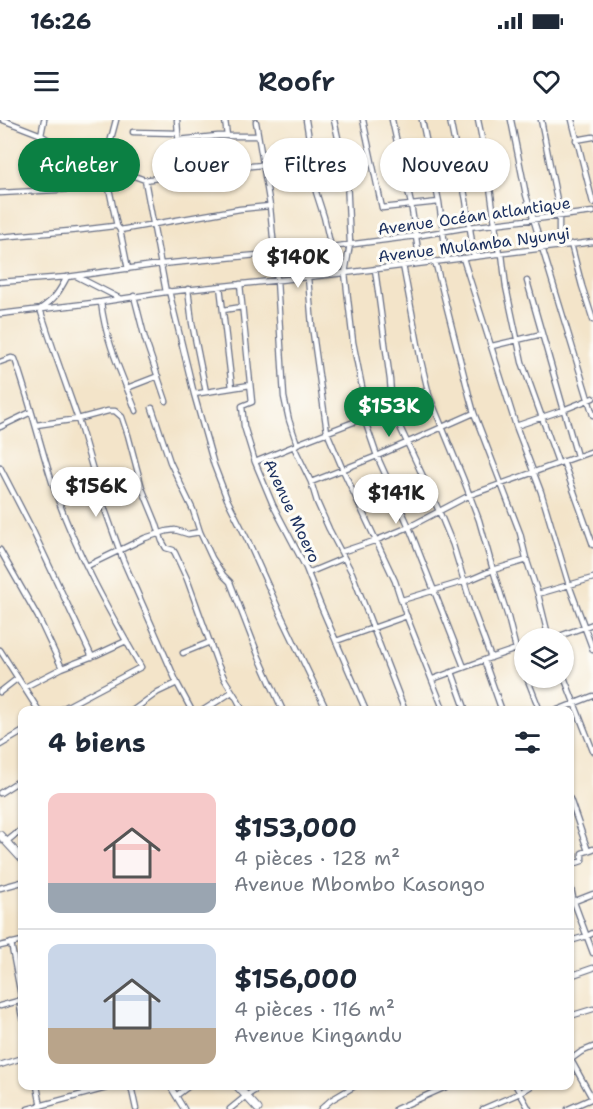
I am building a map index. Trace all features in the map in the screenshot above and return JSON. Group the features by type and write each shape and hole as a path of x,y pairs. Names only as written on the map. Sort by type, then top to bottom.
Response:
{"street":[{"path":"3,120 46,138"},
{"path":"41,135 44,120"},
{"path":"111,138 116,120"},
{"path":"177,120 178,138"},
{"path":"225,120 227,136"},
{"path":"306,120 316,192 331,247"},
{"path":"334,120 347,174 350,244 345,273 355,352 367,417 377,456 409,527 464,667"},
{"path":"363,120 381,207 439,202"},
{"path":"392,120 411,204 420,263"},
{"path":"422,120 439,202 447,260"},
{"path":"450,120 466,200 474,257"},
{"path":"478,120 500,254 522,362 593,545"},
{"path":"511,120 525,195 590,399 593,415"},
{"path":"541,120 559,210 559,246"},
{"path":"572,120 593,204"},
{"path":"256,122 270,206 278,280 284,397 295,445 317,502 344,558 373,628 403,706"},
{"path":"133,132 178,133"},
{"path":"202,138 258,136"},
{"path":"576,140 593,137"},
{"path":"251,166 262,165"},
{"path":"140,178 152,179"},
{"path":"145,180 167,292 214,465 227,499 325,706"},
{"path":"0,193 19,192"},
{"path":"110,192 128,269"},
{"path":"0,237 119,228 270,206"},
{"name":"Avenue Océan atlantique","path":"0,282 67,277 161,264 331,247 593,212"},
{"name":"Avenue Mulamba Nyunyi","path":"0,314 188,289 345,273 593,242"},
{"path":"571,244 593,320"},
{"path":"463,258 516,426 593,650"},
{"path":"435,261 474,413 520,533 547,628"},
{"path":"403,265 418,350 428,390 479,520 514,641"},
{"path":"375,269 392,405 453,545 491,658"},
{"path":"76,276 120,298"},
{"path":"67,277 59,293 40,309 78,418 102,501 123,560 189,706"},
{"path":"308,277 312,326 327,432 395,581 442,706"},
{"path":"527,281 577,456"},
{"name":"Avenue Moero","path":"240,284 252,403 242,406 244,426 255,462 273,505 308,573 364,706"},
{"path":"220,286 232,388"},
{"path":"188,289 192,323 206,392"},
{"path":"134,296 144,339 166,401"},
{"path":"101,302 112,351 136,411"},
{"path":"223,309 242,307"},
{"path":"492,346 542,334"},
{"path":"0,360 15,359 52,482 67,522 87,566 141,668 68,706"},
{"path":"127,387 158,376"},
{"path":"194,394 250,385"},
{"path":"255,462 428,390"},
{"path":"516,426 590,399"},
{"path":"152,408 170,462 200,532 212,558 230,582 259,657 282,706"},
{"path":"36,425 112,411 122,417 142,488 163,545 175,553 187,579 218,666 240,706"},
{"path":"0,427 31,412"},
{"path":"311,482 474,413"},
{"path":"341,552 409,527 470,495 593,451"},
{"path":"0,467 33,531 92,657"},
{"path":"87,566 159,533 172,530 188,534 200,532"},
{"path":"0,550 38,617 62,668"},
{"path":"308,573 344,558"},
{"path":"402,600 527,560"},
{"path":"538,594 593,578"},
{"path":"336,641 407,616"},
{"path":"574,631 593,624"},
{"path":"25,687 62,668 126,641"},
{"path":"183,653 210,642"},
{"path":"433,679 514,650"},
{"path":"0,651 36,706"},
{"path":"484,660 500,706"},
{"path":"452,672 464,706"},
{"path":"0,692 18,678"},
{"path":"139,706 158,692 177,683"},
{"path":"531,688 538,706"},
{"path":"568,688 593,751"},
{"path":"210,706 232,692"},
{"path":"567,706 593,696"},
{"path":"0,745 18,734"},
{"path":"0,793 18,782"},
{"path":"574,809 591,850 582,853 583,861 574,864"},
{"path":"6,842 18,832"},
{"path":"0,836 18,856"},
{"path":"0,888 18,883"},
{"path":"574,902 593,894"},
{"path":"574,907 593,953"},
{"path":"574,940 593,933"},
{"path":"0,946 18,942"},
{"path":"11,943 18,980"},
{"path":"574,975 593,968"},
{"path":"0,1006 18,1002"},
{"path":"574,1015 593,1009"},
{"path":"574,1057 593,1047"},
{"path":"0,1065 18,1059"},
{"path":"568,1109 593,1098 574,1067"},
{"path":"38,1090 41,1106"},
{"path":"28,1109 99,1090"},
{"path":"132,1090 136,1109"},
{"path":"173,1090 182,1108"},
{"path":"176,1095 183,1090"},
{"path":"241,1090 258,1109"},
{"path":"230,1109 256,1090"},
{"path":"321,1109 349,1090"},
{"path":"396,1109 439,1090"},
{"path":"518,1090 529,1109"},
{"path":"483,1109 525,1090"}]}
